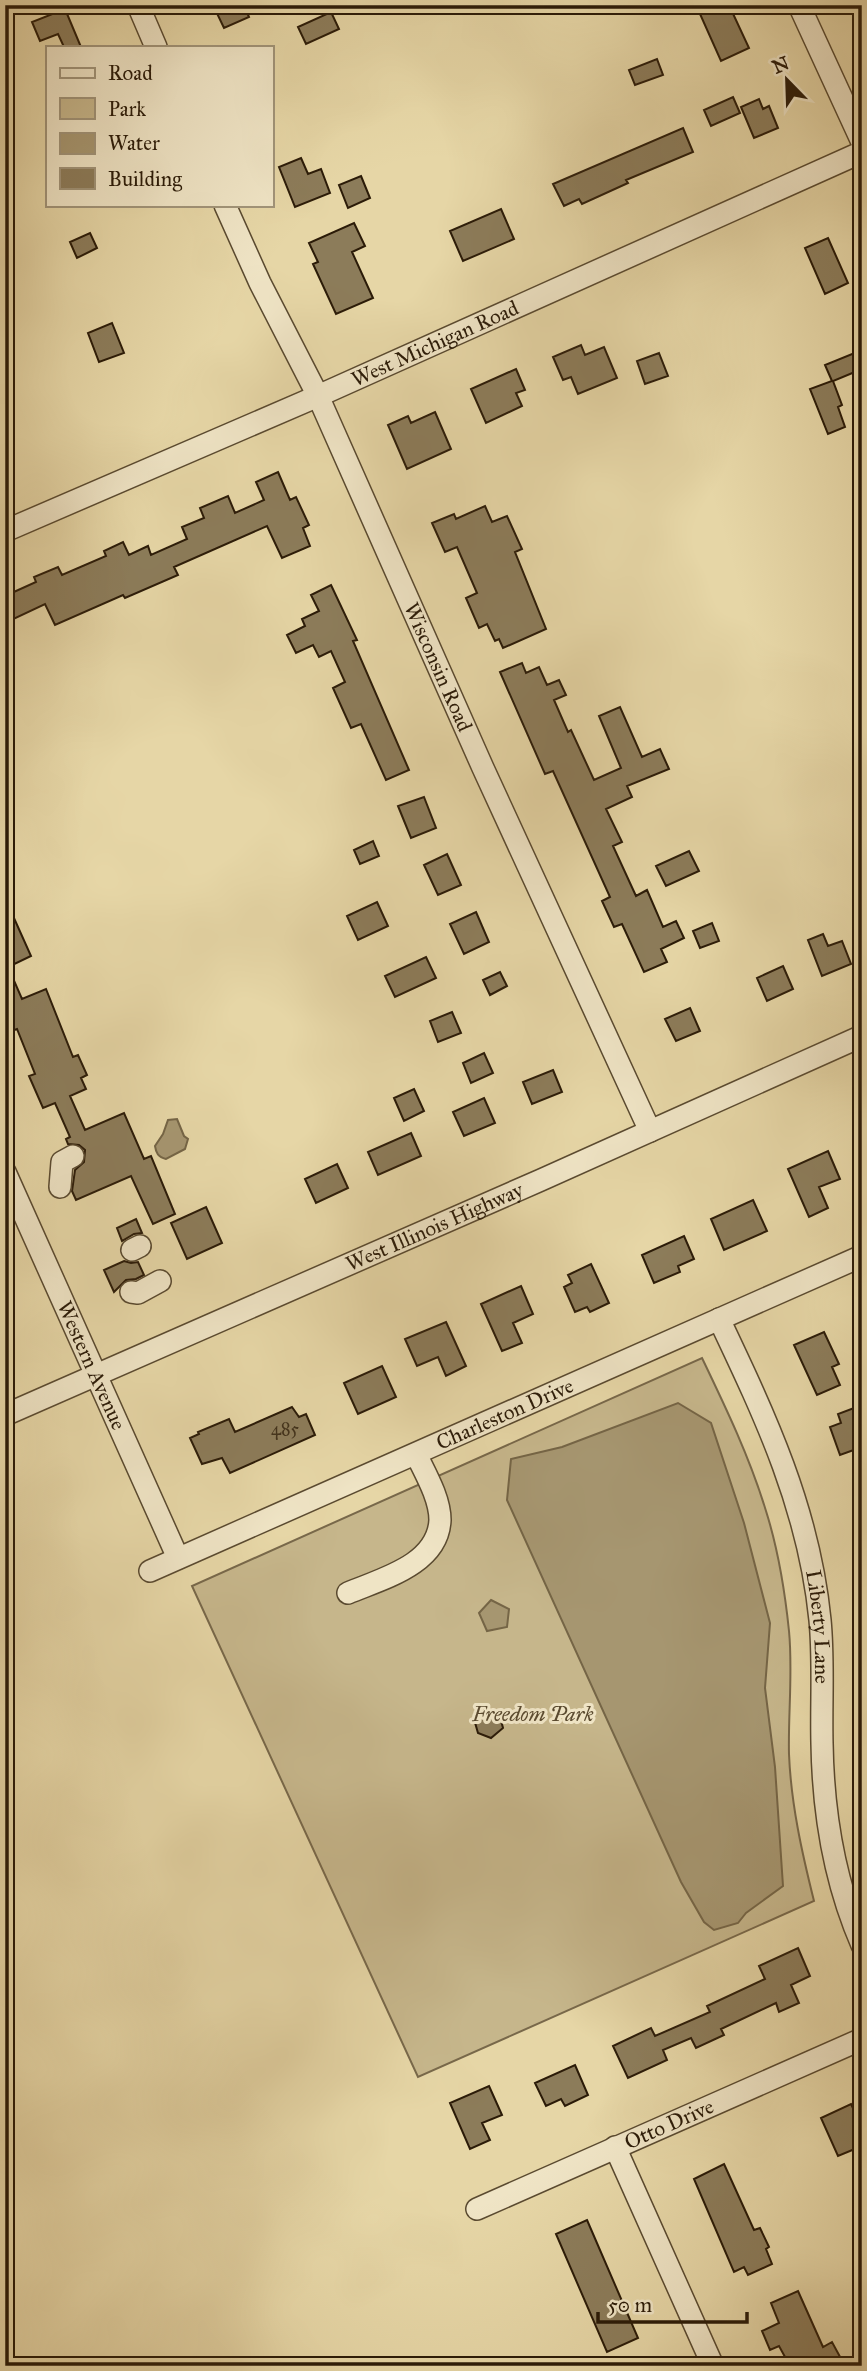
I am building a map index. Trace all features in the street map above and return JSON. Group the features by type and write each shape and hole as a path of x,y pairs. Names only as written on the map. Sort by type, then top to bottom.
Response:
{"street":[{"path":"138,5 156,46"},
{"path":"799,5 862,142"},
{"name":"West Michigan Road","path":"5,531 318,396 862,152"},
{"name":"Wisconsin Road","path":"225,206 260,283 318,396 483,768 650,1131"},
{"name":"West Illinois Highway","path":"5,1415 862,1037"},
{"path":"60,1187 62,1162 73,1156"},
{"name":"Western Avenue","path":"5,1172 178,1559"},
{"name":"Charleston Drive","path":"150,1571 862,1256"},
{"path":"131,1292 138,1293 160,1282"},
{"name":"Liberty Lane","path":"719,1319 782,1458 808,1548 820,1620 825,1797 841,1883 862,1945"},
{"path":"348,1593 415,1563 434,1542 440,1519 433,1492 416,1454"},
{"name":"Otto Drive","path":"477,2209 862,2039"},
{"path":"615,2147 713,2366"}],"green space":[{"name":"Freedom Park","path":"702,1358 753,1472 777,1555 790,1646 789,1754 792,1791 801,1847 814,1901 418,2077 192,1586"}],"water":[{"path":"177,1119 188,1139 185,1149 166,1159 158,1154 155,1146 168,1120"},
{"path":"678,1403 711,1423 744,1523 770,1623 765,1688 775,1767 783,1886 746,1913 738,1923 714,1930 704,1922 681,1882 507,1500 511,1459 562,1447"},
{"path":"491,1600 509,1609 507,1627 487,1631 479,1613"}],"building":[{"path":"213,5 244,5 249,17 224,28"},
{"path":"696,5 729,5 749,48 721,61"},
{"path":"65,9 81,46 64,46 58,34 40,41 32,22"},
{"path":"331,12 339,29 306,44 298,27"},
{"path":"657,59 663,75 635,85 629,70"},
{"path":"733,97 740,113 711,126 704,110"},
{"path":"759,99 763,109 769,106 778,128 754,138 741,107"},
{"path":"683,128 693,152 626,180 628,183 582,204 579,199 564,206 553,184"},
{"path":"301,158 308,174 321,169 330,193 295,207 279,167"},
{"path":"361,176 370,198 348,208 339,185"},
{"path":"501,209 514,239 463,261 450,231"},
{"path":"354,223 365,246 352,252 373,298 336,314 313,264 318,262 309,243"},
{"path":"90,233 97,248 77,258 70,242"},
{"path":"828,238 848,283 825,294 805,248"},
{"path":"112,323 124,353 99,362 88,333"},
{"path":"581,345 585,355 604,347 617,378 578,394 571,377 563,380 553,357"},
{"path":"862,350 862,369 833,381 842,405 838,407 845,427 828,434 810,389 832,381 825,365"},
{"path":"659,353 668,376 645,384 637,361"},
{"path":"516,369 525,390 516,393 522,406 486,423 471,389"},
{"path":"435,412 451,449 407,469 388,425 408,416 411,423"},
{"path":"278,472 290,500 296,497 309,525 303,528 310,546 282,558 267,526 174,567 178,575 125,598 123,595 55,625 45,604 5,623 5,596 36,582 34,577 58,567 62,575 106,556 104,551 123,542 129,555 148,546 151,555 187,539 182,527 204,518 200,508 228,496 235,513 264,500 256,482"},
{"path":"485,506 492,522 507,516 522,549 515,552 546,629 503,648 499,639 495,641 487,624 479,628 466,598 477,593 457,547 445,552 432,523 454,514 456,519"},
{"path":"331,585 357,640 353,641 409,770 386,780 361,724 351,728 333,688 345,682 331,651 319,657 313,645 296,653 287,635 305,626 302,619 319,611 311,595"},
{"path":"522,663 526,673 539,667 547,685 559,680 566,695 554,700 594,780 621,768 599,716 620,707 642,757 660,749 669,769 627,786 632,797 606,809 622,842 613,846 636,896 647,890 663,927 676,921 684,938 661,949 667,962 644,972 622,924 614,927 602,901 610,897 553,771 545,774 500,672"},
{"path":"424,797 436,828 411,838 398,806"},
{"path":"373,841 379,856 360,864 354,850"},
{"path":"689,851 699,871 666,886 656,866"},
{"path":"447,854 461,885 438,895 424,865"},
{"path":"5,898 31,956 8,967 22,999 46,989 73,1057 78,1055 87,1075 81,1078 86,1089 70,1096 85,1130 124,1113 144,1159 151,1156 175,1214 153,1224 131,1176 76,1200 72,1191 75,1170 84,1162 85,1150 79,1145 68,1144 66,1139 70,1137 55,1103 43,1108 29,1076 35,1074 17,1029 9,1032 5,1023"},
{"path":"377,902 388,926 358,940 347,916"},
{"path":"476,912 489,942 464,954 450,924"},
{"path":"712,923 719,941 700,948 693,931"},
{"path":"823,934 828,946 842,941 851,964 822,976 808,940"},
{"path":"426,957 436,978 395,997 385,976"},
{"path":"783,966 793,989 767,1001 757,978"},
{"path":"500,972 507,986 490,995 483,980"},
{"path":"690,1008 700,1031 676,1041 665,1019"},
{"path":"452,1012 461,1033 438,1042 430,1021"},
{"path":"484,1053 493,1073 471,1083 463,1063"},
{"path":"553,1070 562,1092 532,1104 523,1082"},
{"path":"414,1089 424,1111 404,1121 394,1098"},
{"path":"484,1098 495,1123 464,1136 453,1112"},
{"path":"411,1133 421,1156 378,1175 368,1152"},
{"path":"828,1151 840,1179 819,1187 828,1208 809,1217 788,1169"},
{"path":"337,1164 348,1188 316,1203 305,1179"},
{"path":"753,1200 767,1231 724,1250 711,1219"},
{"path":"206,1207 222,1243 187,1259 171,1223"},
{"path":"136,1219 142,1233 122,1241 117,1228"},
{"path":"684,1236 694,1259 678,1266 680,1272 654,1283 642,1255"},
{"path":"124,1261 138,1262 144,1275 126,1280 114,1292 104,1270"},
{"path":"591,1264 609,1303 590,1312 587,1307 575,1312 564,1287 572,1283 568,1275"},
{"path":"521,1286 533,1314 513,1323 522,1343 502,1351 481,1304"},
{"path":"446,1322 466,1366 446,1376 438,1357 417,1366 405,1339"},
{"path":"824,1332 839,1364 832,1367 840,1385 817,1395 794,1345"},
{"path":"382,1366 396,1397 358,1414 344,1383"},
{"path":"862,1405 862,1447 840,1455 830,1427 841,1423 838,1414"},
{"path":"292,1407 299,1417 306,1414 315,1435 230,1473 222,1458 202,1464 190,1438 229,1419 235,1432"},
{"path":"485,1709 499,1713 503,1728 491,1738 478,1733 474,1719"},
{"path":"798,1948 810,1976 791,1985 799,2003 779,2012 776,2003 721,2029 724,2035 696,2048 691,2038 663,2050 667,2060 628,2078 613,2046 651,2028 655,2036 710,2012 707,2006 765,1979 759,1966"},
{"path":"575,2065 588,2095 565,2106 561,2099 546,2106 535,2083"},
{"path":"489,2086 502,2115 482,2123 490,2140 470,2149 450,2103"},
{"path":"851,2104 862,2127 862,2146 838,2156 821,2118"},
{"path":"724,2164 754,2230 760,2228 769,2247 766,2249 772,2264 748,2275 744,2267 734,2272 694,2179"},
{"path":"587,2220 638,2338 607,2352 556,2234"},
{"path":"798,2291 823,2347 832,2342 845,2366 790,2366 779,2346 770,2350 762,2331 779,2323 771,2303"}]}
